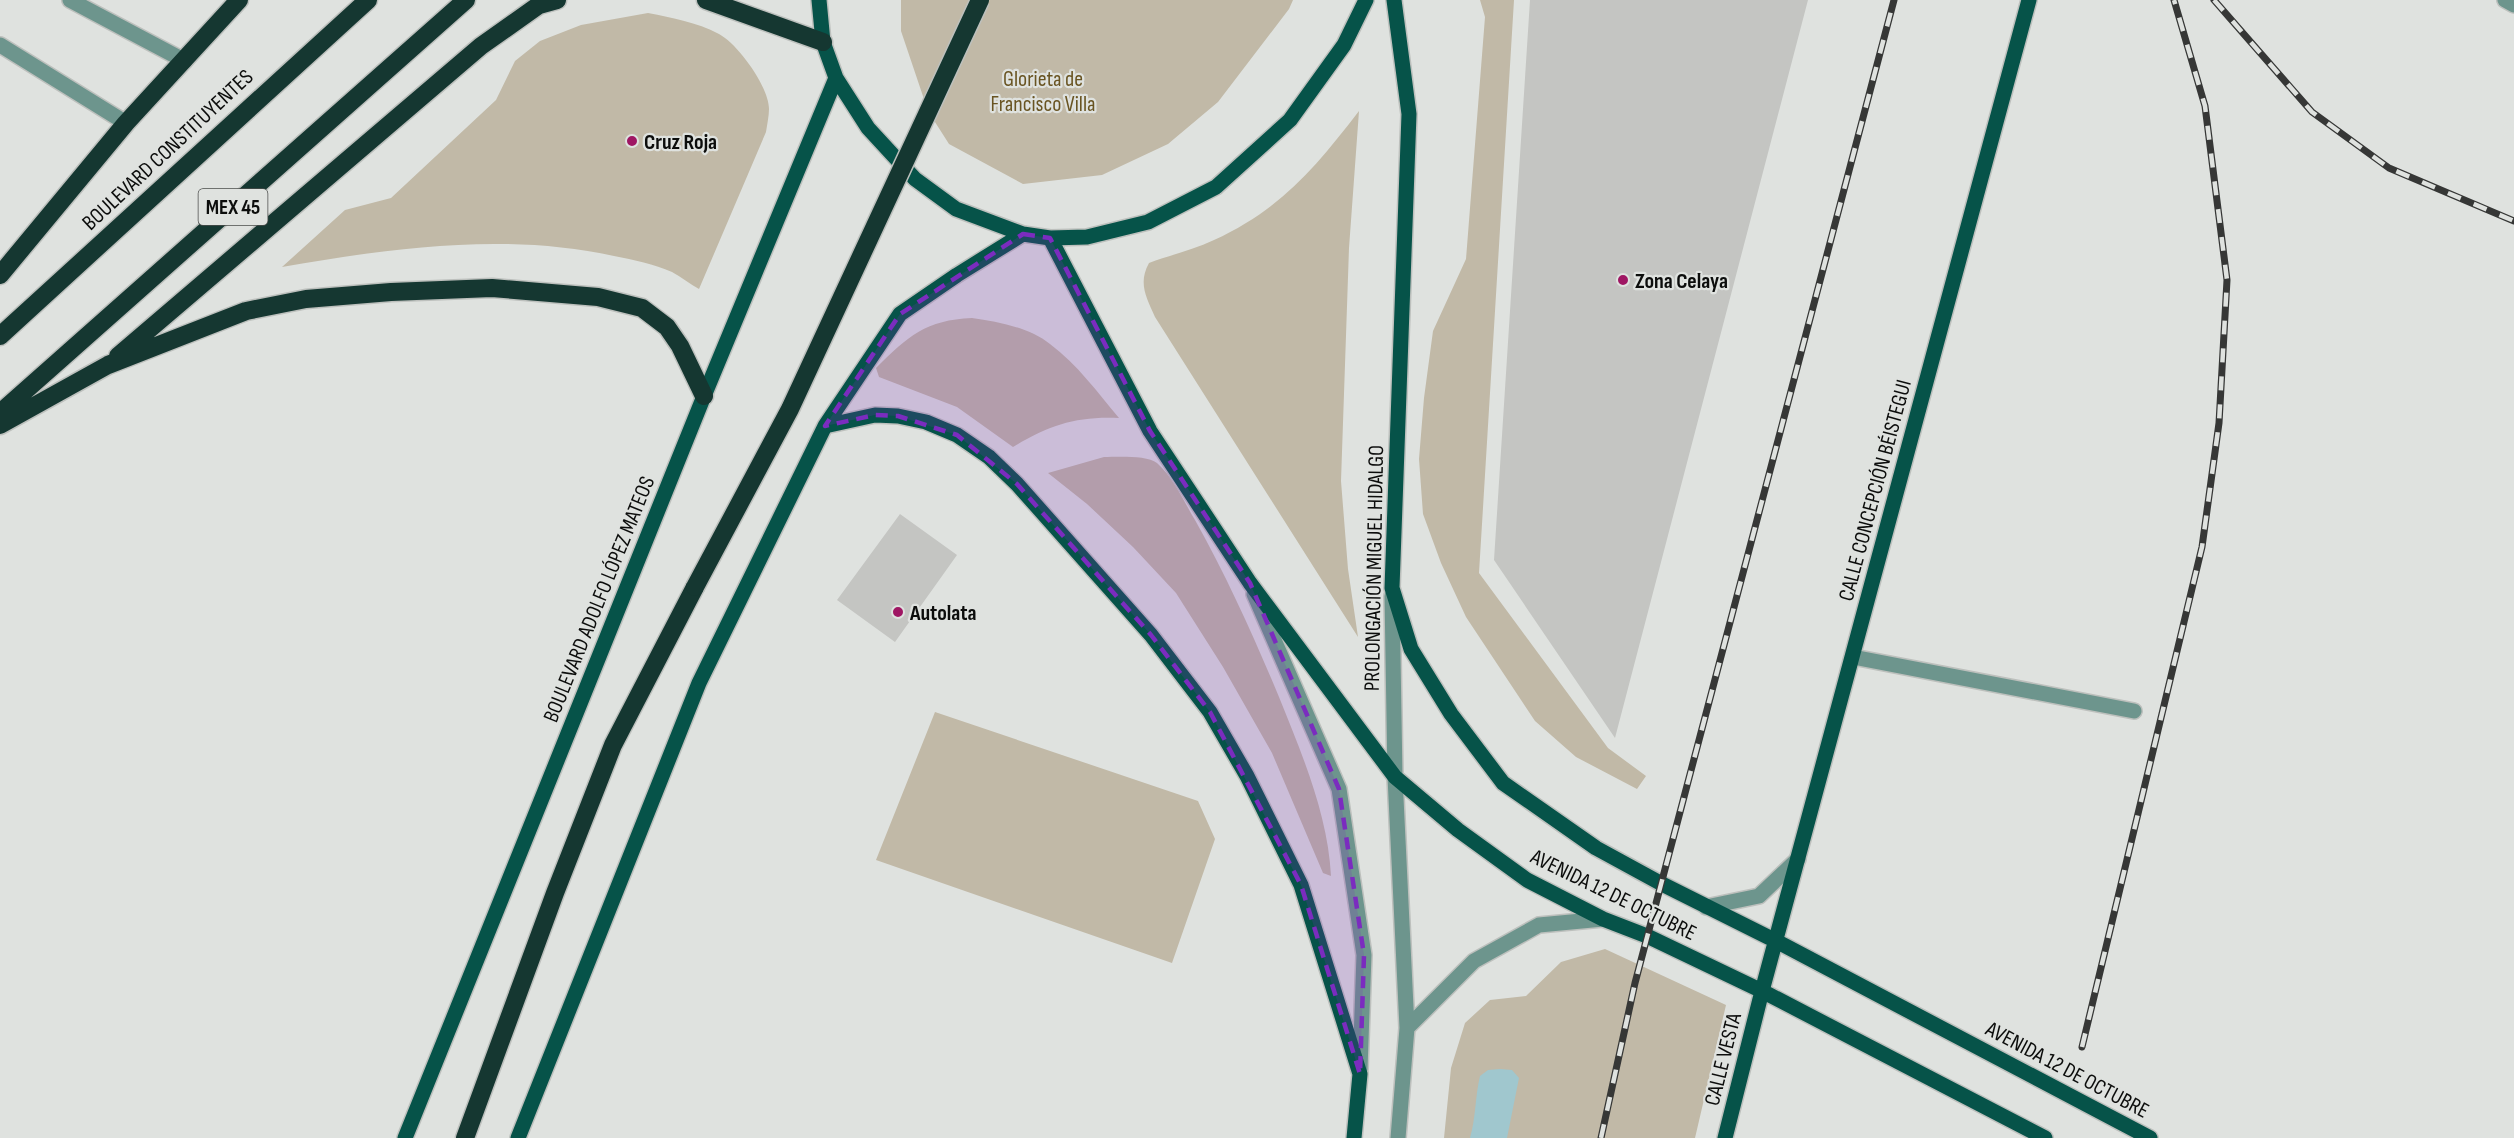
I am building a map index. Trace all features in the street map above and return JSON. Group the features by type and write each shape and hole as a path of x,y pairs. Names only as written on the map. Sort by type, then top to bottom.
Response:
{"highway":[{"path":"0,275 126,123 239,0"},
{"name":"BOULEVARD CONSTITUYENTES","path":"0,336 368,0"},
{"name":"MEX 45","path":"0,413 466,0"},
{"path":"108,365 481,46 539,5 557,0"},
{"path":"706,0 823,42"},
{"path":"465,1138 555,893 613,745 790,409 980,0"},
{"path":"0,424 108,365 246,311 306,299 391,292 492,288 598,297 642,308 667,327 680,346 704,396"}],"main road":[{"path":"819,0 823,42 836,78 868,128 915,179 956,209 1023,234 1050,238 1087,237 1148,222 1216,186 1290,120 1344,45 1366,0"},
{"name":"PROLONGACIÓN MIGUEL HIDALGO","path":"1392,588 1409,114 1394,0"},
{"name":"CALLE CONCEPCIÓN BÉISTEGUI","path":"1762,991 2029,0"},
{"name":"BOULEVARD ADOLFO LÓPEZ MATEOS","path":"405,1138 704,396 836,78"},
{"path":"518,1138 699,683 825,426 900,314 1023,234"},
{"path":"1050,238 1150,431 1250,583"},
{"path":"825,426 875,415 898,416 926,422 957,435 989,457 1017,484 1151,635 1210,712 1247,776 1301,885 1359,1074 1354,1138"},
{"name":"AVENIDA 12 DE OCTUBRE","path":"1250,583 1395,777 1458,830 1527,880 1603,919 1647,936 1762,991 2044,1138"},
{"name":"AVENIDA 12 DE OCTUBRE","path":"1392,588 1411,649 1451,714 1503,783 1596,848 2150,1138"},
{"name":"CALLE VESTA","path":"1725,1138 1762,991"}],"street":[{"path":"70,0 185,61"},
{"path":"2505,0 2514,4"},
{"path":"0,45 126,123"},
{"path":"1250,583 1339,789 1364,955 1359,1074"},
{"name":"PROLONGACIÓN MIGUEL HIDALGO","path":"1392,588 1395,777 1407,1028 1398,1138"},
{"path":"1853,657 2134,711"},
{"path":"1706,907 1760,896 1798,859"},
{"path":"1407,1028 1474,962 1530,930 1539,925 1603,919"}],"highlighted area":[{"path":"1023,234 1050,238 1150,431 1250,583 1339,789 1364,955 1360,1074 1301,885 1210,712 1151,635 1017,484 957,435 898,416 875,415 825,426 900,314"}],"green space":[{"name":"Glorieta de Francisco Villa","path":"901,0 1293,0 1289,9 1218,102 1168,144 1102,175 1023,184 949,144 928,111 901,31"},
{"path":"1480,0 1514,0 1479,573 1608,748 1646,776 1637,789 1576,757 1535,721 1466,617 1441,563 1423,514 1419,459 1433,331 1466,259 1485,17"},
{"path":"648,13 693,23 727,39 751,67 768,100 766,132 699,289 672,272 644,263 573,249 531,245 448,245 364,254 282,267 345,210 391,198 496,100 515,61 540,41 581,25"},
{"path":"1359,111 1349,248 1341,481 1348,569 1358,637 1155,317 1144,290 1144,277 1149,263 1214,240 1238,228 1278,201 1311,169"},
{"path":"972,318 1013,326 1042,338 1078,370 1119,418 1076,420 1039,433 1013,447 957,407 879,377 876,368 898,347 919,332 942,322"},
{"path":"1104,457 1139,458 1157,463 1174,483 1207,542 1260,652 1305,763 1325,830 1331,876 1323,873 1272,753 1223,667 1176,593 1133,547 1087,504 1048,473"},
{"path":"935,712 1198,801 1215,839 1172,963 876,860"},
{"path":"1605,949 1726,1005 1695,1138 1444,1138 1451,1068 1465,1023 1490,1000 1526,996 1561,962"}],"water":[{"path":"1488,1070 1512,1070 1519,1078 1507,1138 1470,1138 1480,1076"}],"building":[{"name":"Zona Celaya","path":"1530,0 1808,0 1615,738 1494,560"},
{"path":"900,514 957,555 895,642 837,600"}],"railway":[{"path":"1601,1138 1635,983 1894,0"},
{"path":"2082,1047 2202,547 2219,423 2227,280 2205,106 2174,0"},
{"path":"2214,0 2312,112 2389,168 2514,221"}],"place":[{"name":"Cruz Roja","path":"632,141"},
{"name":"Zona Celaya","path":"1623,280"},
{"name":"Autolata","path":"898,612"}]}
